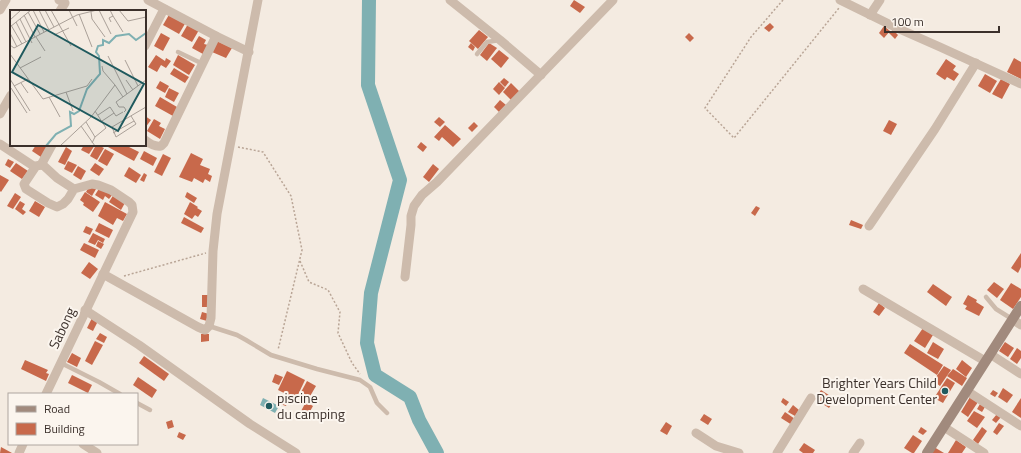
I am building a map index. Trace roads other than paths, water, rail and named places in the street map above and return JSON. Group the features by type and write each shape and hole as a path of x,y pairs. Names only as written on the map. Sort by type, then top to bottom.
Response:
{"street":[{"path":"0,10 6,0"},
{"path":"59,0 65,3 61,10"},
{"path":"148,0 249,52"},
{"path":"103,274 198,328 205,330 209,326 211,318 213,251 217,214 258,0"},
{"path":"450,0 541,75"},
{"path":"405,277 411,216 414,206 422,195 437,182 613,0"},
{"path":"870,15 880,0"},
{"path":"842,1 897,28 940,46 1021,84"},
{"path":"146,44 164,9"},
{"path":"146,141 152,145 158,146 161,146 164,143 216,36"},
{"path":"869,226 935,129 976,63"},
{"path":"0,114 10,97"},
{"path":"0,144 38,166 44,166 57,178 74,189 68,199 57,207 48,203 24,187 24,184 38,166 51,146"},
{"name":"Sabong","path":"46,393 133,212 132,205 129,202 111,190 98,184 92,184 74,189"},
{"path":"863,289 925,326 1021,374"},
{"path":"927,453 988,357 1017,322 1021,306"},
{"path":"85,310 139,345 250,424 296,453"},
{"path":"966,391 1021,426"},
{"path":"777,453 811,398"},
{"path":"944,427 984,453"},
{"path":"696,433 716,446 739,453"},
{"path":"853,453 860,443"},
{"path":"85,445 97,453"}],"lane":[{"path":"477,54 487,42 500,40"},
{"path":"178,52 202,64"},
{"path":"986,297 996,310 1017,322"},
{"path":"209,326 237,335 266,353 276,357 317,370 360,380 370,387 378,403 387,413"},
{"path":"61,363 118,393"},
{"path":"138,404 150,410"}],"water":[{"name":"piscine du camping","path":"263,398 279,406 275,413 260,405"}],"waterway":[{"path":"369,0 368,85 400,180 371,293 367,343 375,375 410,397 419,420 437,453"}],"place":[{"name":"Brighter Years Child Development Center","path":"945,391"},
{"name":"piscine du camping","path":"269,406"}]}
